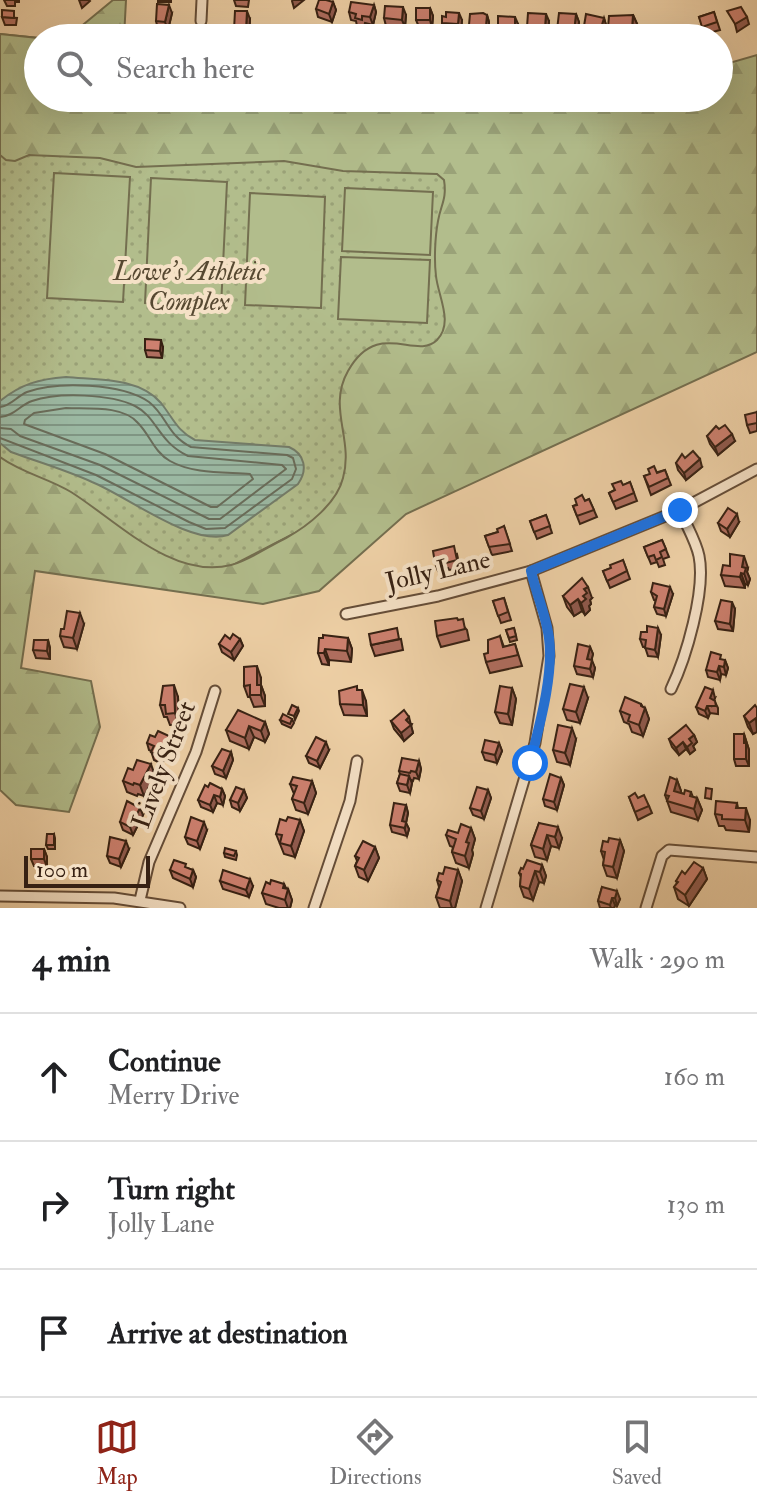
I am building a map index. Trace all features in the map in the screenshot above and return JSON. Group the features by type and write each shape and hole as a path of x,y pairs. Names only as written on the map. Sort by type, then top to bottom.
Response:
{"street":[{"path":"201,21 202,0"},
{"name":"Jolly Lane","path":"346,614 438,596 531,571 680,510 757,469"},
{"path":"671,689 684,663 702,576 699,553 680,510"},
{"path":"486,908 532,756 549,656 547,628 531,571"},
{"name":"Lively Street","path":"140,900 149,862 196,752 215,691"},
{"path":"314,908 347,812 357,761"},
{"path":"646,908 662,856 669,850 757,857"},
{"path":"0,896 140,900 180,908"}],"green space":[{"path":"113,0 126,0 125,24 84,24"},
{"name":"Lowe's Athletic Complex","path":"0,34 24,37 24,112 473,112 447,361 357,501 202,581 0,469"},
{"path":"0,34 24,37 24,112 733,112 733,62 757,55 757,352 406,514 319,591 263,604 35,571 21,668 91,681 100,727 69,812 16,805 0,790 0,457 71,492 146,545 188,564 209,567 231,565 295,533 328,505 343,478 346,464 340,398 348,371 360,355 372,347 384,343 428,345 442,333 445,318 435,256 445,187 444,180 437,174 343,171 284,161 136,167 100,158 29,155 15,161 6,160 0,155"},
{"path":"54,173 130,177 123,302 47,298"},
{"path":"151,178 227,182 221,307 145,303"},
{"path":"345,188 433,192 430,255 342,251"},
{"path":"250,193 325,197 321,308 245,305"},
{"path":"341,257 430,260 427,323 338,319"}],"water":[{"path":"66,377 117,381 141,388 161,403 179,428 195,440 289,447 302,458 304,468 301,479 228,535 213,537 178,527 106,489 11,452 0,443 0,401 31,383"}],"building":[{"path":"319,0 333,2 329,14 316,9"},
{"path":"351,2 374,5 370,17 362,16 362,20 355,18 356,14 349,12"},
{"path":"157,4 169,5 165,22 156,21"},
{"path":"385,6 403,7 402,20 384,18"},
{"path":"741,7 747,17 735,24 727,11"},
{"path":"416,8 430,8 430,20 416,20"},
{"path":"2,10 14,11 14,18 2,17"},
{"path":"235,11 247,11 246,24 234,24"},
{"path":"446,12 459,13 458,24 442,23"},
{"path":"714,12 717,22 701,24 699,17"},
{"path":"528,13 546,14 545,24 527,24"},
{"path":"559,13 576,14 575,24 558,24"},
{"path":"470,14 487,15 486,24 469,24"},
{"path":"586,14 604,18 602,24 584,24"},
{"path":"633,15 632,24 608,24 609,16"},
{"path":"498,16 515,17 515,24 498,24"},
{"path":"145,339 161,340 160,351 145,350"},
{"path":"757,412 757,423 747,425 745,415"},
{"path":"725,425 732,434 715,447 707,436 716,426 719,429"},
{"path":"693,451 700,459 684,473 676,463 682,454 685,458"},
{"path":"654,466 657,473 665,470 668,478 649,487 644,476 650,474 648,469"},
{"path":"621,481 623,485 630,482 634,493 613,502 609,493 615,490 612,484"},
{"path":"582,495 585,501 589,499 594,510 577,516 573,506 577,505 575,499"},
{"path":"728,508 737,514 727,529 718,523"},
{"path":"546,515 550,526 534,532 530,521"},
{"path":"504,526 510,544 489,547 485,536 498,532 497,529"},
{"path":"662,540 666,549 660,552 662,557 656,560 654,555 648,557 644,547"},
{"path":"454,546 457,560 435,563 433,551"},
{"path":"730,554 744,556 742,567 746,568 740,577 721,575 723,565 730,566"},
{"path":"623,560 627,571 607,581 603,571"},
{"path":"582,578 588,587 584,589 586,599 581,603 578,599 570,605 563,596"},
{"path":"653,583 670,587 664,609 654,607 657,596 651,592"},
{"path":"504,598 508,612 498,616 493,601"},
{"path":"721,600 732,602 730,624 715,621"},
{"path":"67,611 80,613 73,638 60,636"},
{"path":"463,619 465,629 437,636 435,621"},
{"path":"647,626 658,628 655,650 645,648 646,640 640,639 641,632 647,632"},
{"path":"397,628 399,639 371,645 369,634"},
{"path":"514,628 516,636 509,638 506,630"},
{"path":"233,634 240,639 231,652 219,644 225,635 230,639"},
{"path":"323,635 348,638 347,651 325,649 324,653 318,653 319,638"},
{"path":"500,636 503,647 515,644 518,655 486,662 484,654 488,653 488,640"},
{"path":"34,640 48,640 47,651 33,650"},
{"path":"578,644 590,647 587,659 592,660 590,669 574,666"},
{"path":"711,652 725,660 724,667 719,666 717,672 706,670"},
{"path":"257,666 257,685 261,685 261,695 250,695 250,685 244,686 244,667"},
{"path":"570,684 584,687 576,712 563,709"},
{"path":"174,685 175,713 166,714 165,705 160,705 163,686"},
{"path":"357,686 357,690 362,690 363,705 340,704 339,691"},
{"path":"500,686 512,688 508,714 495,712"},
{"path":"705,687 713,690 710,698 716,706 707,706 705,711 696,707"},
{"path":"625,697 645,708 639,725 628,721 630,715 620,711"},
{"path":"292,705 298,708 294,716 288,714"},
{"path":"755,705 757,720 749,723 744,716"},
{"path":"238,710 265,722 261,731 249,726 245,738 226,730"},
{"path":"404,710 409,717 406,720 411,725 401,733 391,721"},
{"path":"283,714 292,719 290,724 280,720"},
{"path":"558,725 572,728 565,753 553,750"},
{"path":"686,725 694,735 689,739 692,743 687,747 683,742 676,748 669,739"},
{"path":"158,731 169,736 159,756 151,752 154,746 147,743 150,735 155,737"},
{"path":"734,734 744,734 746,759 734,759"},
{"path":"316,737 326,742 317,761 306,756"},
{"path":"485,740 499,743 495,755 482,752"},
{"path":"222,749 231,752 223,771 212,766"},
{"path":"402,758 419,761 416,772 399,771"},
{"path":"137,760 151,764 140,785 133,785 123,781 128,768 133,770"},
{"path":"400,774 409,776 407,785 397,783"},
{"path":"550,774 561,778 554,802 543,799"},
{"path":"293,777 312,781 304,803 292,799 297,786 290,784"},
{"path":"670,777 677,780 674,791 684,794 685,790 697,798 694,809 667,801 669,796 665,795"},
{"path":"210,783 222,789 220,797 214,795 210,805 198,800 205,785 208,787"},
{"path":"236,787 244,790 238,803 230,800"},
{"path":"477,787 488,790 481,811 470,808"},
{"path":"706,788 712,789 711,799 705,798"},
{"path":"635,793 638,798 644,795 649,806 635,812 629,797"},
{"path":"127,801 140,808 130,827 120,822"},
{"path":"716,801 737,803 736,808 746,808 745,820 722,819 722,815 715,814"},
{"path":"394,803 406,805 402,821 406,822 405,828 390,825"},
{"path":"191,817 204,822 197,841 185,837"},
{"path":"288,817 300,820 291,846 280,843 282,835 276,834 280,819 286,821"},
{"path":"539,823 558,827 555,837 547,835 543,849 531,845"},
{"path":"461,824 471,828 465,856 452,852 456,839 446,835 448,830 458,833"},
{"path":"47,834 54,834 54,845 46,845"},
{"path":"110,837 126,841 119,859 107,856"},
{"path":"609,838 620,840 613,867 603,865 605,852 601,851 603,841 608,842"},
{"path":"363,841 375,847 364,870 355,866 359,858 355,856"},
{"path":"225,848 236,851 234,856 224,853"},
{"path":"31,849 44,849 44,859 31,859"},
{"path":"174,860 193,870 190,879 170,870"},
{"path":"527,860 542,865 540,872 535,871 529,889 520,886 519,873"},
{"path":"694,862 703,868 685,895 674,887 682,871 685,874"},
{"path":"445,867 458,870 450,901 436,897 441,882 437,880 439,873 443,874"},
{"path":"223,870 250,879 246,890 220,881"},
{"path":"271,880 284,884 283,888 288,889 285,900 262,893 266,882 270,884"},
{"path":"602,887 617,891 610,905 598,901"}],"route":[{"path":"530,763 542,711 549,656 547,628 531,571 680,510"}]}
